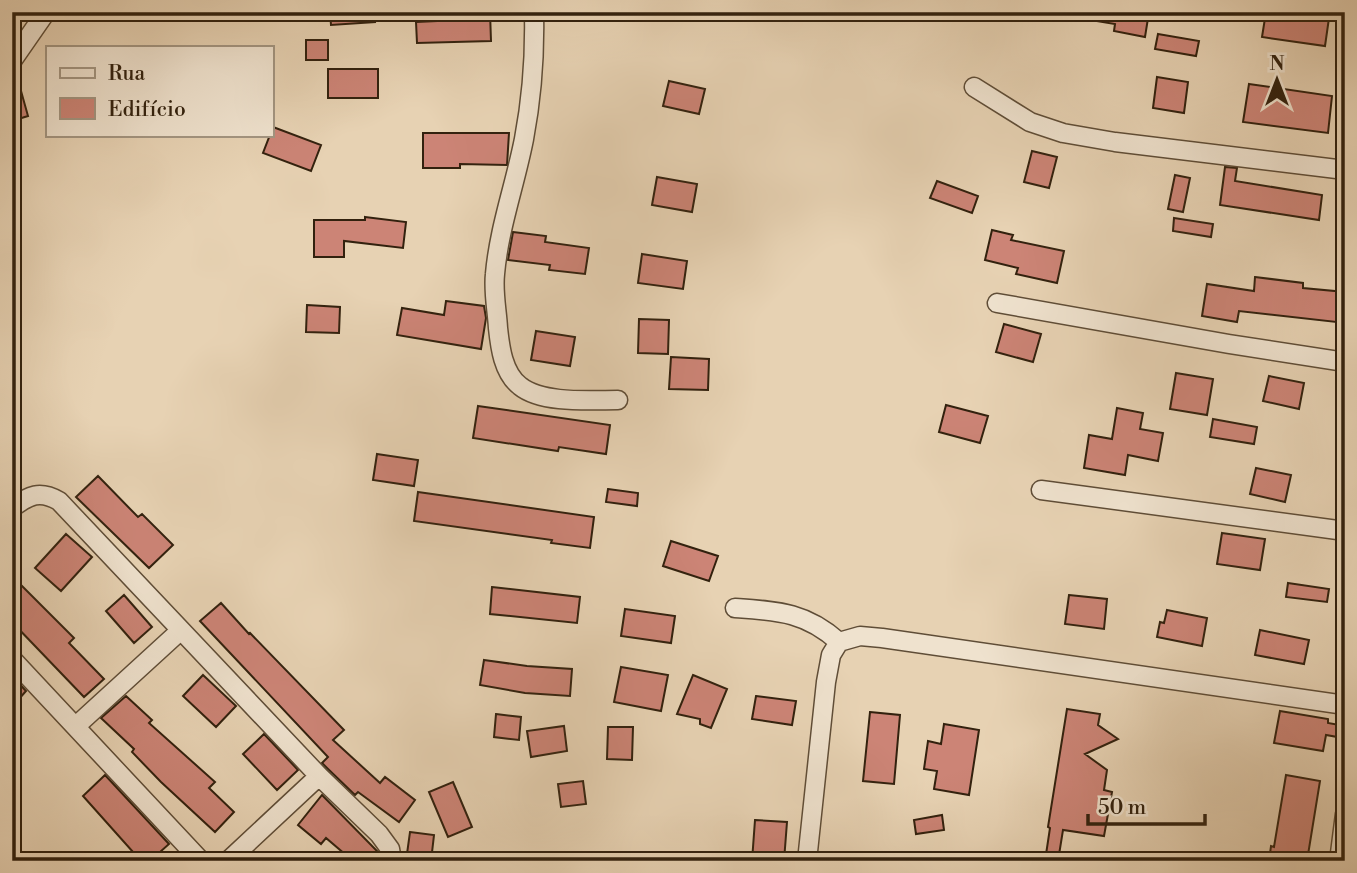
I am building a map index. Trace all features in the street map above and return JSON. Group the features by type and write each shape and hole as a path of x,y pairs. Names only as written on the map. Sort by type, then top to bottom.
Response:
{"street":[{"path":"12,61 46,12"},
{"path":"534,12 534,69 528,110 500,233 494,277 500,346 507,369 519,386 541,396 618,400"},
{"path":"974,88 1030,122 1063,133 1115,142 1345,170"},
{"path":"998,303 1345,362"},
{"path":"1041,490 1345,531"},
{"path":"12,508 31,495 41,494 59,501 319,776 379,834 390,849 392,861"},
{"path":"735,608 799,617 821,626 839,642"},
{"path":"76,726 181,630"},
{"path":"807,861 826,682 831,655 839,642 860,636 882,638 1345,705"},
{"path":"12,659 201,861"},
{"path":"228,861 319,776"},
{"path":"1339,861 1345,814"}],"building":[{"path":"330,12 374,12 375,22 331,25"},
{"path":"458,12 490,12 491,41 417,43 416,22 458,20"},
{"path":"1084,12 1149,12 1145,37 1114,31 1115,24 1084,19"},
{"path":"1266,12 1291,12 1329,18 1325,46 1262,37"},
{"path":"1158,34 1199,41 1196,56 1155,49"},
{"path":"306,40 328,40 328,60 306,60"},
{"path":"328,69 378,69 378,98 328,98"},
{"path":"12,73 16,73 28,116 12,121"},
{"path":"1157,77 1188,82 1184,113 1153,108"},
{"path":"669,81 705,89 699,114 663,106"},
{"path":"1249,84 1332,96 1328,133 1243,122"},
{"path":"273,127 321,145 311,171 263,153 270,136 273,136"},
{"path":"423,133 509,133 507,165 460,164 460,168 423,168"},
{"path":"1032,151 1057,157 1049,188 1024,182"},
{"path":"1225,167 1237,168 1235,181 1322,195 1319,220 1220,205"},
{"path":"1175,175 1190,178 1183,212 1168,209"},
{"path":"657,177 697,184 692,212 652,205"},
{"path":"937,181 978,196 972,213 930,198"},
{"path":"365,217 406,222 403,248 344,241 344,257 314,257 314,220 365,220"},
{"path":"1174,218 1213,224 1211,237 1173,231"},
{"path":"992,230 1013,235 1011,240 1064,251 1057,283 1016,274 1018,268 985,260"},
{"path":"513,232 546,236 545,242 589,248 585,274 549,270 550,265 508,260"},
{"path":"642,254 687,261 683,289 638,283"},
{"path":"1255,277 1303,283 1303,288 1345,292 1345,323 1239,311 1237,322 1202,316 1207,284 1254,291"},
{"path":"446,301 484,306 486,318 481,349 397,335 402,308 444,315"},
{"path":"307,305 340,307 339,333 306,332"},
{"path":"639,319 669,320 668,354 638,353"},
{"path":"1004,324 1041,334 1033,362 996,352"},
{"path":"536,331 575,337 570,366 531,360"},
{"path":"671,357 709,359 708,390 669,389"},
{"path":"1176,373 1213,379 1207,415 1170,409"},
{"path":"1269,376 1304,383 1299,409 1263,401"},
{"path":"946,405 988,416 980,443 939,432"},
{"path":"478,406 610,425 606,454 559,447 558,451 473,438"},
{"path":"1117,408 1143,413 1140,429 1163,433 1158,461 1128,455 1125,475 1084,468 1089,435 1112,439"},
{"path":"1213,419 1257,427 1254,444 1210,437"},
{"path":"377,454 418,460 414,486 373,480"},
{"path":"1256,468 1291,475 1285,502 1250,494"},
{"path":"98,476 138,517 142,514 173,545 149,568 76,497"},
{"path":"608,489 638,493 637,506 606,502"},
{"path":"418,492 594,517 590,548 551,543 552,540 414,521"},
{"path":"1222,533 1265,539 1260,570 1217,564"},
{"path":"66,534 92,557 61,591 35,568"},
{"path":"671,541 718,556 709,581 663,566"},
{"path":"12,576 74,638 69,643 104,679 84,697 12,622"},
{"path":"1288,583 1329,589 1327,602 1286,597"},
{"path":"492,587 580,597 577,623 490,614"},
{"path":"124,595 152,627 134,643 106,611"},
{"path":"1069,595 1107,599 1104,629 1065,624"},
{"path":"221,603 344,730 333,740 380,783 385,777 415,800 399,822 358,792 355,795 322,763 328,757 200,621"},
{"path":"625,609 675,616 671,643 621,636"},
{"path":"1167,610 1207,618 1202,646 1157,637 1160,622 1164,623"},
{"path":"1260,630 1309,640 1304,664 1255,655"},
{"path":"484,660 572,669 570,696 525,693 480,685"},
{"path":"621,667 668,675 661,711 614,702"},
{"path":"203,675 236,706 216,727 183,696"},
{"path":"693,675 727,689 711,728 700,724 700,719 677,714"},
{"path":"12,676 26,691 12,707"},
{"path":"126,696 152,720 149,723 215,782 209,788 234,812 215,832 161,782 132,752 134,749 101,718"},
{"path":"756,696 796,701 792,725 752,719"},
{"path":"1067,709 1100,714 1098,725 1118,739 1085,754 1107,770 1104,790 1112,792 1104,836 1063,830 1058,861 1045,861 1048,827"},
{"path":"1280,711 1328,719 1328,723 1345,726 1343,738 1326,735 1323,751 1274,743"},
{"path":"870,712 900,715 894,784 863,781"},
{"path":"496,714 521,717 519,740 494,737"},
{"path":"944,724 979,730 969,795 934,789 937,771 924,769 928,741 941,744"},
{"path":"564,726 567,751 531,757 527,731"},
{"path":"608,727 633,727 632,760 607,759"},
{"path":"264,734 298,770 277,790 243,754"},
{"path":"105,775 169,844 150,861 141,861 83,796"},
{"path":"1286,775 1320,781 1307,861 1269,861 1271,846 1274,847"},
{"path":"583,781 586,804 561,807 558,784"},
{"path":"453,782 472,827 448,837 429,792"},
{"path":"322,795 377,851 368,861 353,861 326,838 321,844 298,825"},
{"path":"942,815 944,830 916,834 914,820"},
{"path":"755,820 787,822 784,861 752,861"},
{"path":"410,832 434,835 431,861 406,861"}]}
